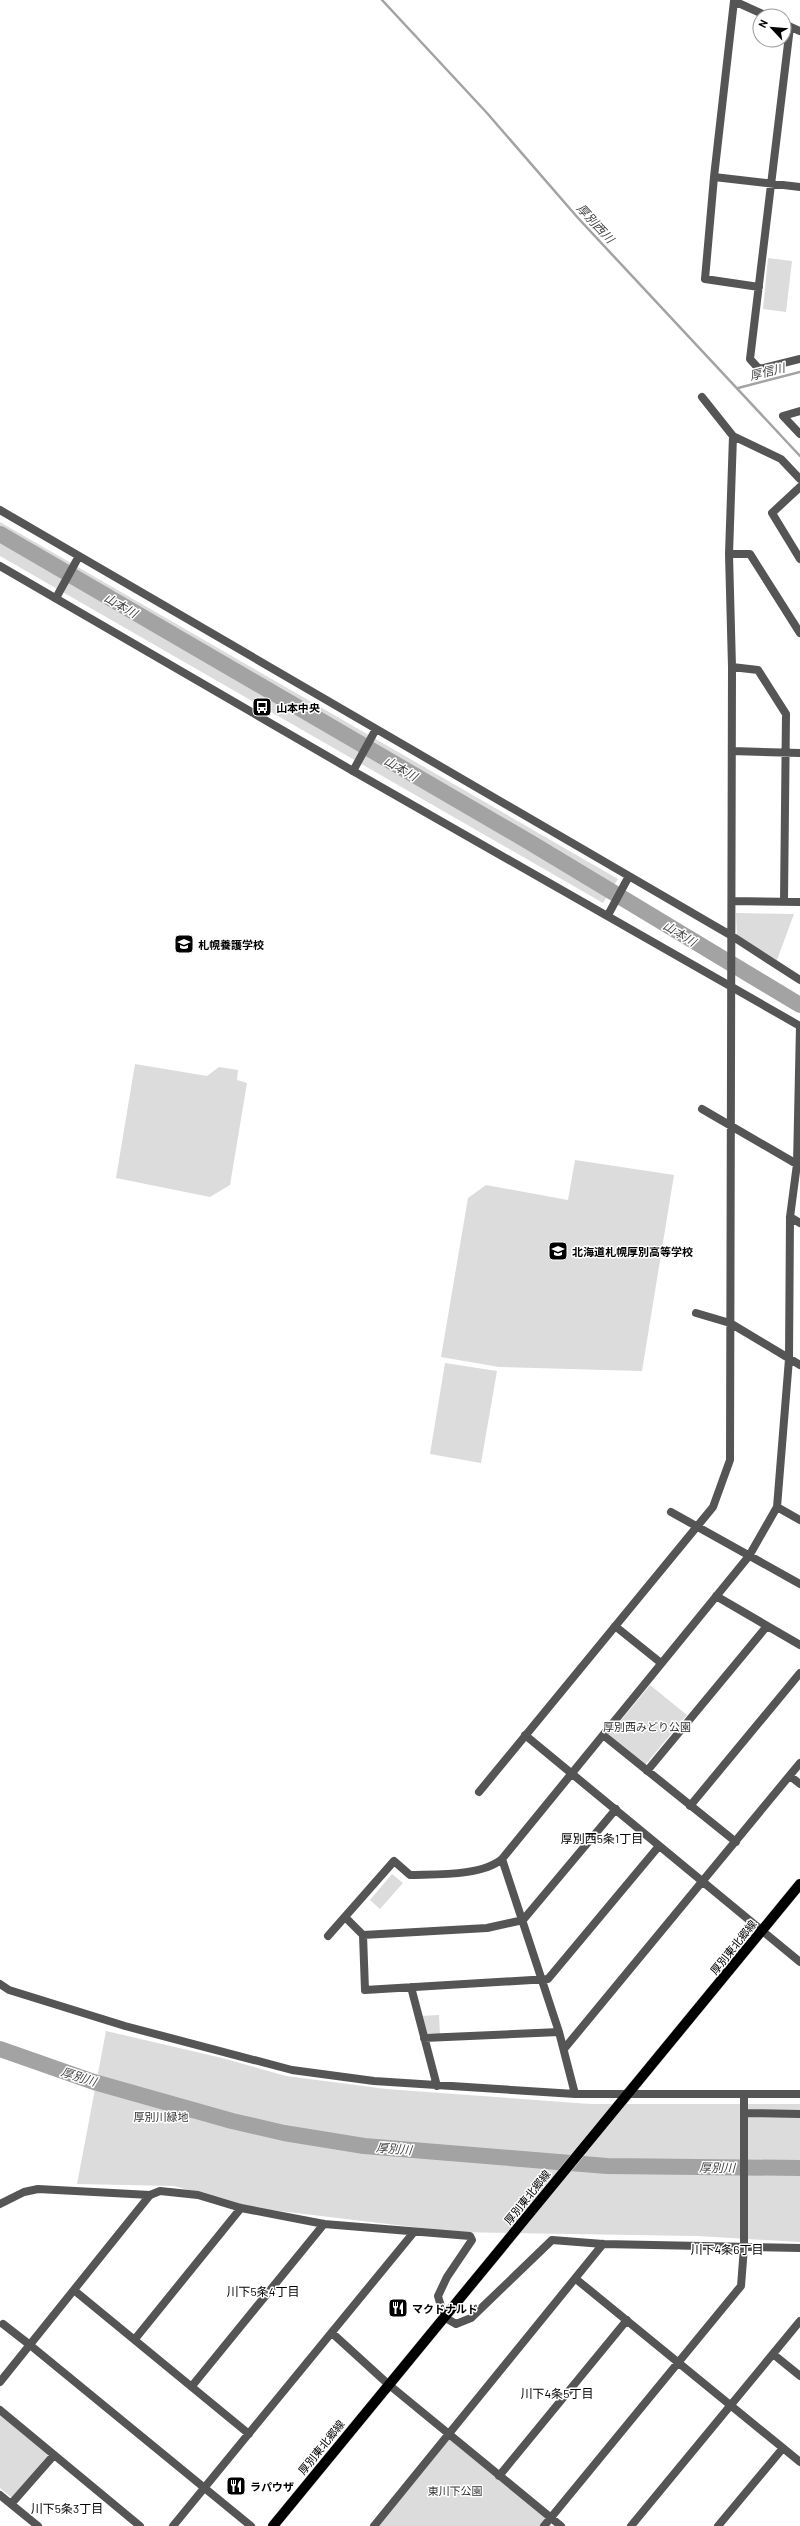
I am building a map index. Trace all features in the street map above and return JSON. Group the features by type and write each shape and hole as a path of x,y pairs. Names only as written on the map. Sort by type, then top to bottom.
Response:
{"main road":[{"name":"厚別東北郷線","path":"273,2526 388,2384 800,1884"}],"street":[{"path":"752,9 734,1 714,177 705,279 759,287"},
{"path":"785,48 771,183 750,359 759,369 800,359"},
{"path":"714,177 800,187"},
{"path":"702,397 733,436 781,459 800,479"},
{"path":"800,411 783,416 800,434"},
{"path":"479,1792 713,1507 730,1460 732,667 729,554 733,436"},
{"path":"800,487 772,513 800,559"},
{"path":"0,510 78,559 375,732 629,876 800,980"},
{"path":"729,554 750,554 800,632"},
{"path":"56,598 78,559"},
{"path":"0,566 353,771 608,915 800,1026 799,1165 790,1217 789,1359 777,1507 749,1556 502,1859 495,1865 461,1872 410,1875 394,1861 328,1936"},
{"path":"732,667 758,670 786,714 784,901"},
{"path":"353,771 375,732"},
{"path":"732,751 800,753"},
{"path":"608,915 629,876"},
{"path":"732,901 800,902"},
{"path":"702,1109 799,1165"},
{"path":"790,1217 800,1223"},
{"path":"696,1313 730,1323 800,1365"},
{"path":"777,1507 800,1520"},
{"path":"671,1512 800,1584"},
{"path":"716,1596 800,1645"},
{"path":"615,1626 661,1664"},
{"path":"647,1771 767,1626"},
{"path":"690,1806 800,1673"},
{"path":"525,1735 800,1962"},
{"path":"603,1735 736,1842"},
{"path":"564,2049 703,1883 800,1763"},
{"path":"790,1776 800,1784"},
{"path":"363,1935 487,1928 524,1920 616,1809"},
{"path":"345,1917 363,1935 365,1990 548,1979 660,1846"},
{"path":"502,1859 524,1920 559,2032 575,2094"},
{"path":"0,1984 9,1990 125,2026 292,2070 374,2081 575,2094 800,2094"},
{"path":"411,1987 437,2086"},
{"path":"424,2038 559,2032"},
{"path":"544,2526 738,2291 742,2280 744,2247 746,2113 744,2094"},
{"path":"746,2113 800,2114"},
{"path":"0,2204 24,2192 38,2189 150,2195 160,2191 198,2195 242,2208 324,2224 470,2236 472,2240 447,2277 438,2296 444,2317 456,2324 471,2318 552,2240 603,2244 800,2248"},
{"path":"0,2382 75,2291 150,2195"},
{"path":"135,2339 242,2208"},
{"path":"192,2386 324,2224"},
{"path":"173,2526 332,2334 414,2232"},
{"path":"374,2526 603,2244"},
{"path":"576,2279 800,2462"},
{"path":"75,2291 249,2434"},
{"path":"499,2476 627,2320"},
{"path":"631,2526 800,2321"},
{"path":"3,2324 251,2526"},
{"path":"332,2334 388,2384 561,2526"},
{"path":"773,2354 800,2376"},
{"path":"0,2410 140,2526"},
{"path":"718,2526 783,2448"},
{"path":"11,2504 54,2455"},
{"path":"0,2494 38,2526"}],"green space":[{"path":"768,258 792,261 786,312 763,309"},
{"path":"0,522 618,879 603,903 0,556"},
{"path":"736,913 794,914 777,960 737,936"},
{"path":"135,1064 207,1076 219,1067 238,1070 237,1080 247,1083 230,1185 210,1197 116,1178"},
{"path":"575,1160 674,1175 642,1371 499,1367 441,1357 468,1198 486,1185 568,1200"},
{"path":"445,1363 497,1371 481,1463 430,1454"},
{"name":"厚別西みどり公園","path":"650,1685 687,1715 645,1765 609,1735"},
{"path":"392,1874 403,1883 380,1909 370,1900"},
{"path":"439,2015 440,2034 425,2033 421,2016"},
{"name":"厚別川緑地","path":"106,2031 222,2058 286,2076 386,2089 590,2104 800,2104 800,2242 697,2236 455,2232 253,2208 174,2186 77,2184"},
{"path":"0,2415 48,2455 12,2498 0,2488"},
{"name":"東川下公園","path":"449,2439 547,2519 541,2526 377,2526"}],"waterway":[{"name":"厚別西川","path":"382,0 487,113 578,218 800,456"},
{"name":"厚信川","path":"738,388 800,372"},
{"name":"山本川","path":"0,534 531,843 800,1005"},
{"name":"厚別川","path":"0,2049 94,2082 232,2121 284,2133 364,2146 607,2166 800,2168"}],"place":[{"name":"山本中央","path":"262,707"},
{"name":"札幌養護学校","path":"184,944"},
{"name":"北海道札幌厚別高等学校","path":"558,1251"},
{"name":"マクドナルド","path":"398,2308"},
{"name":"ラパウザ","path":"236,2486"}],"district":[{"name":"厚別西5条1丁目","path":"602,1838"},
{"name":"川下4条6丁目","path":"727,2249"},
{"name":"川下5条4丁目","path":"263,2291"},
{"name":"川下4条5丁目","path":"557,2393"},
{"name":"川下5条3丁目","path":"67,2508"}]}
